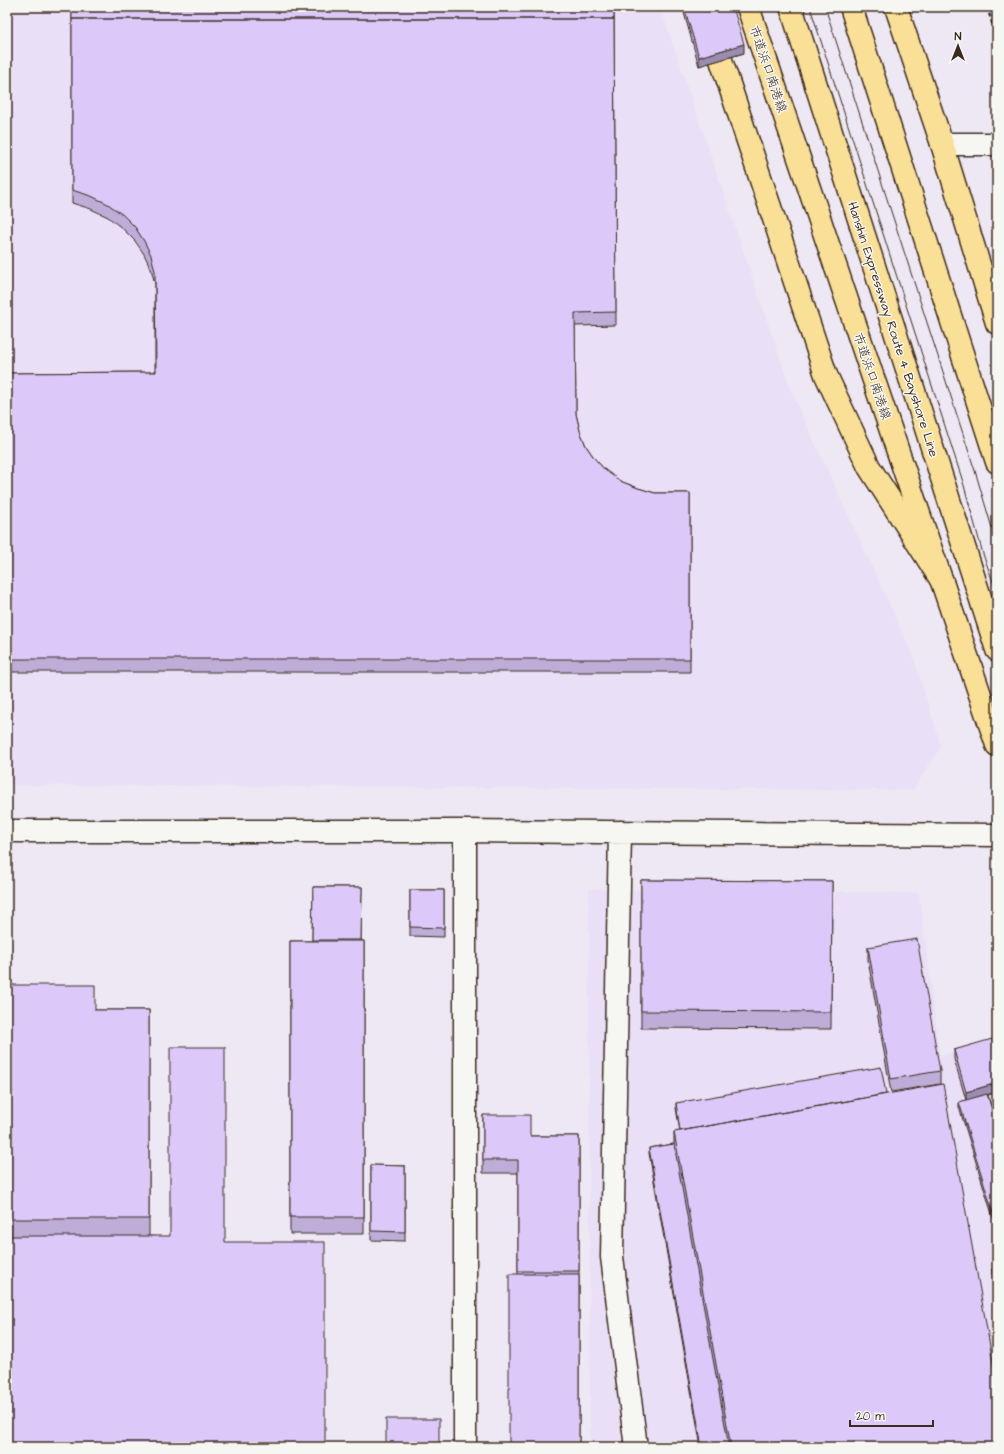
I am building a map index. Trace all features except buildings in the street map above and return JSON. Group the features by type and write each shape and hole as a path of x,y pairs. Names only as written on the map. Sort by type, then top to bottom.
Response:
{"main road":[{"path":"704,7 826,375 869,467 942,581"},
{"name":"市道浜口南港線","path":"748,7 997,745"},
{"name":"Hanshin Expressway Route 4 Bayshore Line","path":"791,7 997,650"},
{"path":"851,7 997,462"},
{"path":"896,7 942,144 997,323"}],"street":[{"path":"942,144 997,144"},
{"path":"7,831 465,831 997,835"},
{"path":"465,831 465,1447"},
{"path":"620,832 612,1257 636,1447"}],"path":[{"path":"988,7 997,38"}],"shaded area":[{"path":"7,7 660,7 791,391 913,656 941,746 913,790 7,785"},
{"path":"589,889 919,893 940,1056 997,1040 997,1447 590,1447"}],"tram line":[{"path":"810,7 963,482 983,554 997,593"},
{"path":"825,7 976,474 997,545"}]}
